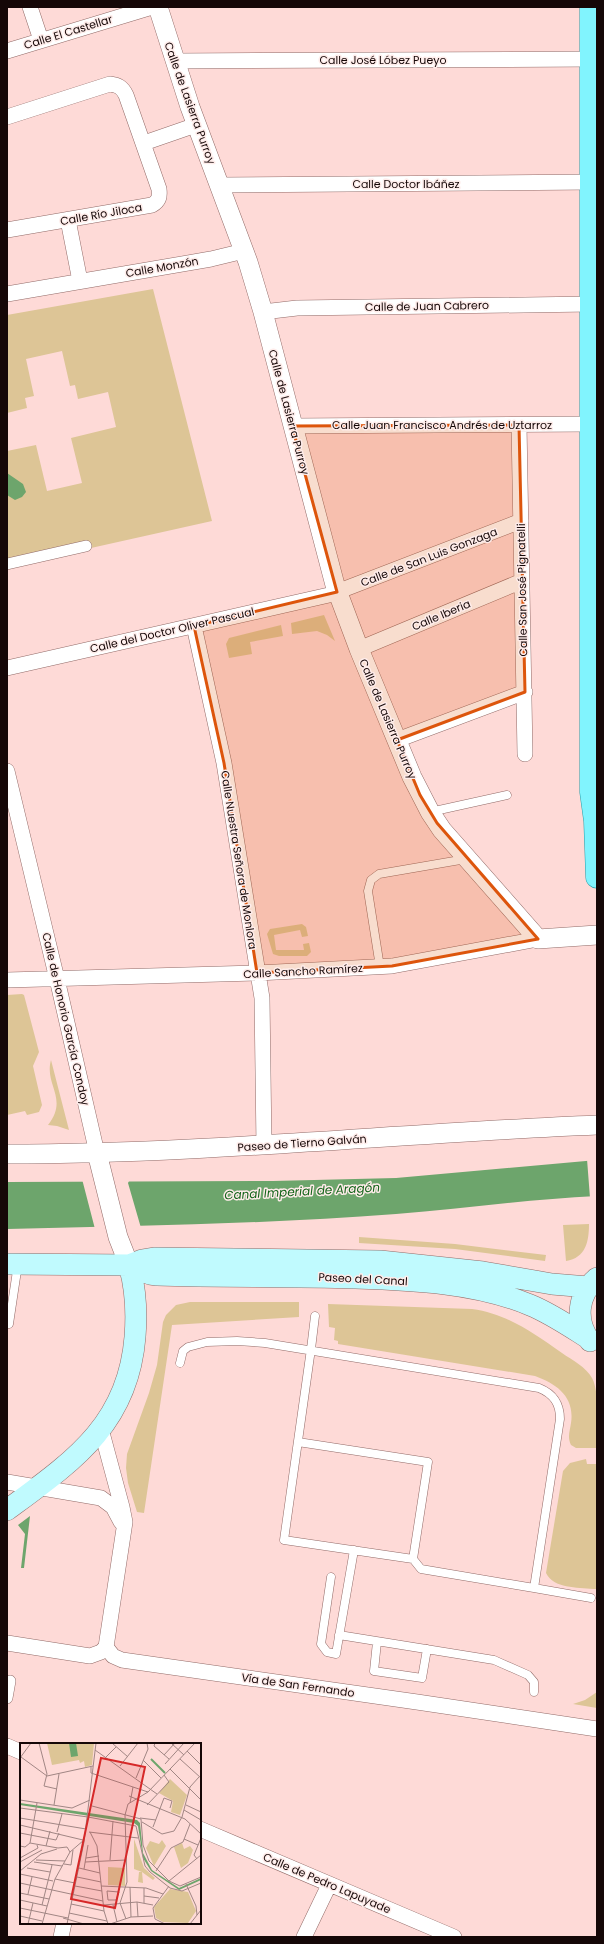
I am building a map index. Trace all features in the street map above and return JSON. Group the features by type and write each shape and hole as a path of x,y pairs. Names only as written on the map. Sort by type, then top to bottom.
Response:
{"main road":[{"path":"592,7 594,59 592,182 594,222 591,424 594,726 591,792 596,819 597,877"},
{"name":"Paseo del Canal","path":"12,1264 129,1265 142,1260 154,1258 380,1261 470,1270 552,1284 592,1283"},
{"path":"7,1510 72,1460 101,1429 116,1408 123,1391 134,1347 135,1290 129,1265"},
{"name":"Paseo del Canal","path":"129,1265 143,1272 157,1275 368,1279 463,1287 529,1305 552,1316 592,1343"},
{"name":"Paseo del Canal","path":"592,1283 582,1299 580,1312 582,1326 592,1343"}],"street":[{"path":"30,7 41,40"},
{"name":"Calle El Castellar","path":"7,51 152,7"},
{"name":"Calle de Lasierra Purroy","path":"158,7 196,126 220,185 244,251 263,312 337,592 359,649 417,789 430,812 442,830 538,939"},
{"name":"Calle José Lóbez Pueyo","path":"174,61 594,59"},
{"name":"Calle Río Jiloca","path":"7,117 110,84 117,85 122,88 126,95 160,189 160,196 157,202 152,205 7,230"},
{"path":"144,144 196,126"},
{"name":"Calle Doctor Ibáñez","path":"220,185 592,182"},
{"path":"68,220 80,281"},
{"name":"Calle Monzón","path":"7,294 211,259 244,251"},
{"name":"Calle de Juan Cabrero","path":"263,312 297,308 592,304"},
{"name":"Calle Juan Francisco Andrés de Uztarroz","path":"292,426 591,424"},
{"name":"Calle San José Pignatelli","path":"519,425 525,754"},
{"name":"Calle de San Luis Gonzaga","path":"337,592 521,522"},
{"path":"7,564 86,546"},
{"name":"Calle Iberia","path":"359,649 522,581"},
{"name":"Calle del Doctor Oliver Pascual","path":"7,668 337,592"},
{"name":"Calle Nuestra Señora de Monlora","path":"194,626 224,763 262,998 264,1146"},
{"path":"397,740 525,692"},
{"name":"Calle de Honorio García Condoy","path":"7,772 57,979 101,1172 118,1238 129,1265"},
{"name":"Calle Sancho Ramírez","path":"7,980 257,973 380,967 454,956 538,939 597,935"},
{"name":"Paseo de Tierno Galván","path":"7,1154 97,1153 264,1146 597,1125"},
{"path":"7,1643 85,1656 94,1655 106,1648 124,1529 124,1516 101,1429"},
{"path":"7,1482 95,1497 108,1502 117,1512 124,1529"},
{"name":"Vía de San Fernando","path":"106,1648 113,1656 122,1660 597,1729"},
{"path":"7,1698 10,1681"},
{"path":"7,1746 20,1752"},
{"name":"Calle de Pedro Lapuyade","path":"201,1829 454,1937"},
{"path":"304,1937 329,1885"},
{"path":"62,1937 64,1924"}],"lane":[{"path":"430,812 507,795"},
{"path":"380,967 368,891 371,880 379,874 468,858"},
{"path":"9,1324 12,1264"},
{"path":"314,1316 311,1349 284,1540 413,1559 421,1569 592,1598"},
{"path":"180,1363 185,1349 207,1342 252,1342 311,1349 540,1388 552,1395 559,1406 560,1419 534,1588"},
{"path":"298,1442 428,1462 413,1559"},
{"path":"331,1578 321,1644 326,1652 336,1654 354,1550"},
{"path":"339,1635 494,1660 528,1675 534,1682 534,1692"},
{"path":"377,1642 374,1671 422,1678 427,1649"}],"highlighted area":[{"path":"519,425 525,692 397,740 420,795 437,823 538,939 392,966 257,973 224,763 194,626 337,592 292,426"}],"shaded area":[{"path":"153,289 212,521 91,548 90,541 7,560 7,451 36,445 47,491 82,483 71,438 116,427 108,392 78,399 75,385 70,386 62,351 26,359 34,396 25,398 27,408 7,413 7,315"},
{"path":"324,615 335,641 327,635 317,631 292,634 291,623"},
{"path":"281,625 283,636 250,642 252,654 229,658 226,644 229,638"},
{"path":"302,924 306,927 308,936 302,937 300,930 274,935 276,950 304,950 303,944 309,943 311,952 307,956 279,956 273,954 267,934 270,929"},
{"path":"7,995 24,995 39,1052 33,1066 42,1105 39,1112 27,1115 25,1111 7,1115"},
{"path":"51,1060 69,1130 48,1125 54,1115 56,1107 55,1092 50,1069"},
{"path":"589,1224 585,1248 578,1256 566,1261 563,1225"},
{"path":"359,1237 455,1244 546,1255 545,1261 455,1249 359,1243"},
{"path":"190,1302 299,1302 299,1317 172,1325 144,1513 137,1512 128,1483 126,1468 127,1454 149,1393 157,1365 163,1322 166,1315 176,1305"},
{"path":"328,1304 472,1309 497,1315 520,1325 578,1364 586,1370 592,1378 595,1384 597,1402 597,1448 576,1448 571,1445 569,1437 572,1414 570,1406 563,1393 543,1379 535,1376 338,1344 338,1341 334,1340 335,1328 329,1327"},
{"path":"586,1459 587,1464 597,1464 597,1589 560,1585 554,1582 546,1573 563,1471 570,1463"},
{"path":"597,1692 597,1708 573,1704 585,1700"}],"water":[{"path":"7,473 23,484 26,492 22,497 15,500 7,495"},
{"name":"Canal Imperial de Aragón","path":"597,1160 597,1196 547,1199 446,1210 299,1220 7,1229 7,1182 273,1181 396,1178"},
{"path":"30,1516 24,1568 21,1568 25,1534 18,1525"}],"pier":[{"path":"597,1158 597,1198 590,1198 587,1159"},
{"path":"82,1179 130,1179 128,1183 141,1228 95,1229"}]}
